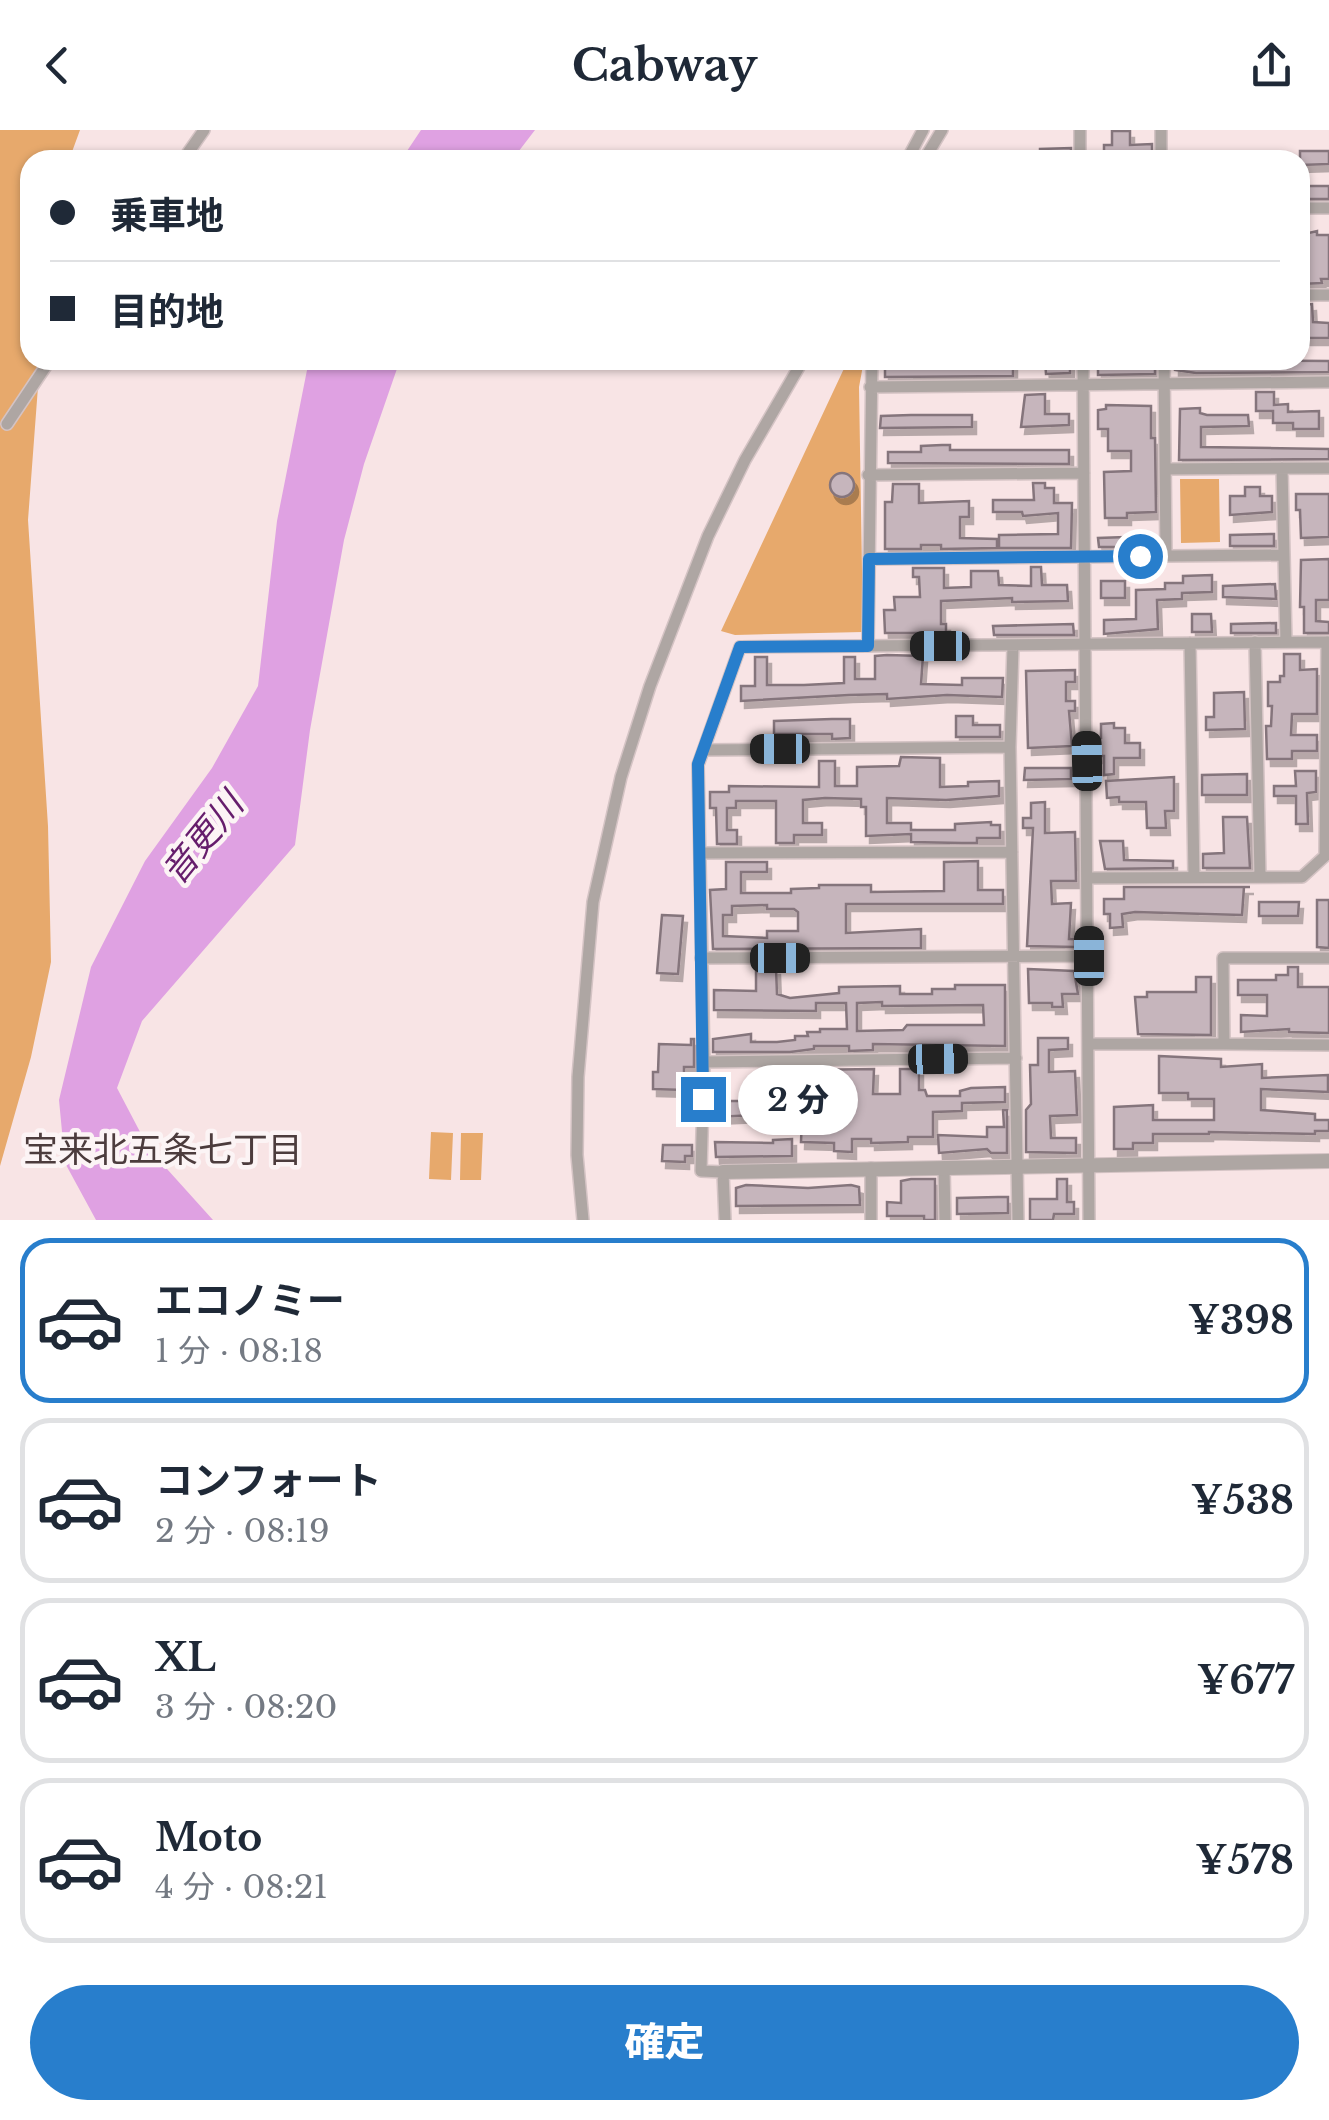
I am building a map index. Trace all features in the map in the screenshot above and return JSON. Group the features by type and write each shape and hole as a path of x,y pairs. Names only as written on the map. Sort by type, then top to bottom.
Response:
{"street":[{"path":"8,424 43,370"},
{"path":"582,1220 578,1155 580,1053 594,902 621,777 650,686 708,536 745,460 797,370"},
{"path":"868,646 871,370"},
{"path":"1084,370 1089,1220"},
{"path":"1164,370 1166,556"},
{"path":"870,387 1329,382"},
{"path":"1282,468 1286,642"},
{"path":"1165,469 1329,468"},
{"path":"868,475 1084,474"},
{"path":"869,559 1284,555"},
{"path":"1255,642 1260,876"},
{"path":"1088,878 1302,877 1325,856 1328,642 740,647 698,764 704,1062 701,1172 1329,1162"},
{"path":"1190,643 1194,877"},
{"path":"1013,646 1010,747 1018,1220"},
{"path":"704,750 1010,747"},
{"path":"701,854 1012,852"},
{"path":"702,958 1089,956"},
{"path":"1224,1044 1224,958 1329,958"},
{"path":"1088,1044 1329,1045"},
{"path":"704,1062 1016,1058"},
{"path":"944,1167 945,1220"},
{"path":"870,1168 871,1220"},
{"path":"723,1172 725,1220"}],"shaded area":[{"path":"0,130 80,130 73,150 20,150 20,370 39,370 28,520 48,826 51,962 31,1057 0,1166"},
{"path":"843,370 862,370 859,387 863,632 735,635 721,631"},
{"path":"1180,479 1219,479 1220,542 1181,543"},
{"path":"431,1132 453,1133 451,1180 429,1179"},
{"path":"461,1133 483,1133 481,1180 460,1180"}],"water":[{"path":"421,130 535,130 520,150 408,150"},
{"name":"音更川","path":"307,370 397,370 364,464 344,540 310,730 295,845 142,1021 117,1088 149,1149 213,1220 96,1220 65,1163 59,1100 91,967 145,861 212,768 258,686 277,521"}],"building":[{"path":"1112,131 1130,131 1130,145 1152,144 1152,150 1104,150 1104,145 1112,145"},
{"path":"1310,151 1329,151 1329,164 1310,165"},
{"path":"1310,186 1329,186 1329,199 1310,199"},
{"path":"1310,233 1329,235 1329,279 1321,279 1322,283 1310,284"},
{"path":"1310,304 1313,322 1329,323 1329,338 1310,338"},
{"path":"1310,361 1329,361 1329,372 1175,370 1310,370"},
{"path":"885,370 1013,370 1013,376 885,377"},
{"path":"1046,370 1070,370 1070,373 1046,374"},
{"path":"1098,370 1155,370 1155,374 1098,375"},
{"path":"1256,392 1274,392 1274,405 1288,404 1288,412 1319,411 1319,429 1293,429 1293,423 1273,423 1273,411 1256,411"},
{"path":"1045,394 1045,414 1069,414 1069,425 1021,427 1025,395"},
{"path":"1106,405 1151,406 1156,512 1105,518 1104,472 1131,471 1131,451 1108,451 1108,429 1098,429 1098,410 1106,409"},
{"path":"1200,408 1200,413 1207,415 1248,415 1249,426 1201,427 1201,447 1329,449 1329,459 1179,460 1180,409"},
{"path":"972,415 972,427 880,428 881,416"},
{"path":"950,445 950,450 1069,450 1069,464 888,463 888,452 921,452 921,446"},
{"path":"842,473 854,485 842,497 830,485"},
{"path":"1033,483 1054,488 1054,503 1072,503 1071,548 999,548 999,535 1058,534 1058,513 1023,516 1022,512 993,512 993,500 1034,500"},
{"path":"893,484 919,484 919,503 969,501 969,517 960,517 960,538 997,539 997,548 941,549 941,545 921,545 921,549 885,549 885,502 892,502"},
{"path":"1245,487 1260,487 1260,496 1272,496 1272,512 1230,515 1230,496 1245,496"},
{"path":"1296,494 1329,494 1329,537 1301,538"},
{"path":"1274,534 1274,546 1230,546 1230,535"},
{"path":"1155,536 1155,547 1099,547 1098,538"},
{"path":"1329,559 1329,600 1316,600 1316,621 1329,622 1329,633 1304,633 1301,560"},
{"path":"1031,567 1041,567 1042,585 1067,585 1068,601 941,601 941,624 946,624 946,633 885,633 884,610 895,610 894,597 920,597 919,577 913,577 913,568 944,568 944,588 971,587 971,571 998,571 999,585 1031,586"},
{"path":"1212,575 1212,592 1182,593 1182,599 1157,600 1158,629 1104,634 1104,620 1136,619 1136,590 1165,589 1165,583 1183,583 1183,576"},
{"path":"1101,581 1125,581 1125,598 1101,598"},
{"path":"1275,584 1276,599 1223,597 1223,586"},
{"path":"1192,614 1211,614 1212,632 1192,632"},
{"path":"1276,623 1276,633 1231,633 1231,624"},
{"path":"1073,624 1074,635 994,635 993,626"},
{"path":"1284,654 1300,654 1300,670 1317,669 1317,714 1292,714 1291,735 1317,735 1317,751 1292,751 1292,759 1267,759 1266,726 1271,726 1272,706 1268,706 1268,682 1280,682 1280,676 1284,676"},
{"path":"875,656 923,656 921,684 962,685 962,678 1003,678 1002,697 887,699 887,694 741,701 741,686 755,686 755,657 767,657 767,685 804,685 844,683 844,657 855,657 855,679 875,679"},
{"path":"1075,670 1075,682 1066,682 1066,701 1075,701 1075,711 1069,711 1072,746 1028,748 1026,671"},
{"path":"1244,692 1245,729 1206,730 1206,717 1214,717 1214,693"},
{"path":"956,716 973,716 973,725 1000,725 1000,737 956,737"},
{"path":"850,719 850,738 832,739 832,734 774,734 774,721"},
{"path":"1114,723 1114,728 1125,728 1125,743 1140,743 1140,758 1114,758 1114,774 1104,775 1104,756 1099,756 1098,739 1101,724"},
{"path":"901,757 940,758 940,787 999,781 999,796 946,800 887,798 887,823 911,823 911,830 955,830 955,824 991,822 1000,825 1000,838 977,838 977,843 962,843 911,842 911,834 866,836 866,807 861,807 861,799 825,798 803,800 803,823 822,823 822,835 794,835 794,843 776,843 776,801 736,801 736,808 727,808 727,830 737,830 737,844 717,844 716,808 710,808 710,792 729,792 729,786 819,787 819,761 835,761 835,786 857,786 857,767 899,766"},
{"path":"1025,768 1071,768 1071,779 1024,780"},
{"path":"1295,771 1316,771 1316,792 1307,793 1308,824 1296,824 1296,796 1274,796 1274,786 1296,786"},
{"path":"1247,774 1247,795 1202,795 1202,775"},
{"path":"1174,777 1174,811 1165,811 1166,828 1147,828 1146,802 1107,798 1106,781"},
{"path":"1045,802 1045,833 1075,832 1076,881 1051,881 1052,904 1071,903 1069,939 1075,939 1075,947 1027,946 1033,828 1023,828 1023,818 1031,818 1031,803"},
{"path":"1223,817 1247,817 1250,868 1203,868 1203,854 1224,853"},
{"path":"1100,841 1123,841 1124,860 1173,861 1173,868 1105,869"},
{"path":"978,861 978,890 1003,890 1003,904 846,904 846,933 921,929 921,948 713,949 710,890 726,889 726,862 767,862 767,872 741,872 741,893 791,893 791,889 819,885 871,885 871,892 944,891 944,862","holes":["767,905 767,909 794,909 798,912 798,931 767,931 767,938 723,936 723,915 732,915 732,906"]},
{"path":"1124,887 1244,887 1242,915 1135,912 1122,914 1123,927 1110,928 1110,914 1104,914 1104,899 1124,899"},
{"path":"1317,900 1329,900 1329,948 1317,947"},
{"path":"1259,902 1299,902 1298,916 1259,916"},
{"path":"662,915 683,916 678,974 657,973"},
{"path":"1288,967 1298,967 1298,987 1329,987 1329,1033 1289,1029 1241,1032 1241,1015 1267,1016 1267,995 1238,995 1238,980 1276,980 1276,975 1288,975"},
{"path":"756,968 776,968 777,994 790,998 839,993 839,987 900,986 900,994 932,994 932,989 955,989 955,985 1005,985 1005,1046 873,1044 873,1050 814,1046 790,1052 713,1052 713,1039 751,1034 751,1042 777,1042 795,1040 795,1036 808,1036 807,1032 820,1029 847,1029 846,1003 816,1003 816,1011 714,1010 714,990 756,991","holes":["882,1002 882,1006 983,1005 984,1025 907,1025 903,1030 857,1031 857,1003"]},
{"path":"1028,969 1074,971 1078,994 1062,994 1063,1007 1029,1003"},
{"path":"1196,977 1211,977 1211,1035 1138,1034 1135,997 1147,997 1147,992 1196,992"},
{"path":"1038,1038 1068,1038 1068,1049 1049,1050 1049,1072 1075,1071 1077,1115 1050,1116 1051,1138 1076,1138 1076,1153 1026,1152 1030,1065 1038,1065"},
{"path":"691,1039 694,1067 684,1067 684,1090 653,1089 659,1044 691,1045"},
{"path":"1159,1056 1221,1059 1221,1067 1262,1064 1262,1078 1328,1075 1328,1092 1261,1089 1261,1110 1315,1114 1315,1120 1329,1120 1329,1131 1153,1134 1153,1143 1133,1143 1133,1149 1114,1149 1114,1107 1153,1105 1153,1120 1214,1120 1214,1099 1188,1099 1188,1093 1159,1093"},
{"path":"874,1069 873,1094 900,1094 900,1069 919,1069 919,1090 925,1090 927,1096 960,1096 960,1091 971,1088 1005,1087 1005,1102 962,1103 962,1111 933,1112 933,1137 871,1143 871,1139 852,1139 852,1152 834,1151 834,1143 801,1142 802,1117 795,1117 795,1109 775,1110 775,1100 803,1096 803,1070"},
{"path":"714,1101 756,1101 756,1115 715,1117"},
{"path":"1003,1110 1007,1110 1007,1153 991,1153 987,1149 939,1153 938,1135 987,1137 987,1127 1004,1127"},
{"path":"792,1139 792,1156 716,1157 715,1142 773,1143"},
{"path":"663,1145 692,1145 692,1156 685,1156 685,1162 662,1161"},
{"path":"935,1179 935,1220 924,1220 924,1216 887,1216 887,1202 901,1203 901,1181"},
{"path":"1057,1179 1067,1179 1067,1202 1074,1202 1074,1214 1054,1214 1053,1220 1030,1220 1030,1199 1057,1199"},
{"path":"851,1185 859,1187 860,1205 736,1206 736,1188"},
{"path":"1008,1197 1008,1213 957,1214 957,1198"}],"district":[{"name":"宝来北五条七丁目","path":"163,1149"}],"route":[{"path":"703,1099 698,764 740,647 868,646 869,559 1140,556"}]}
